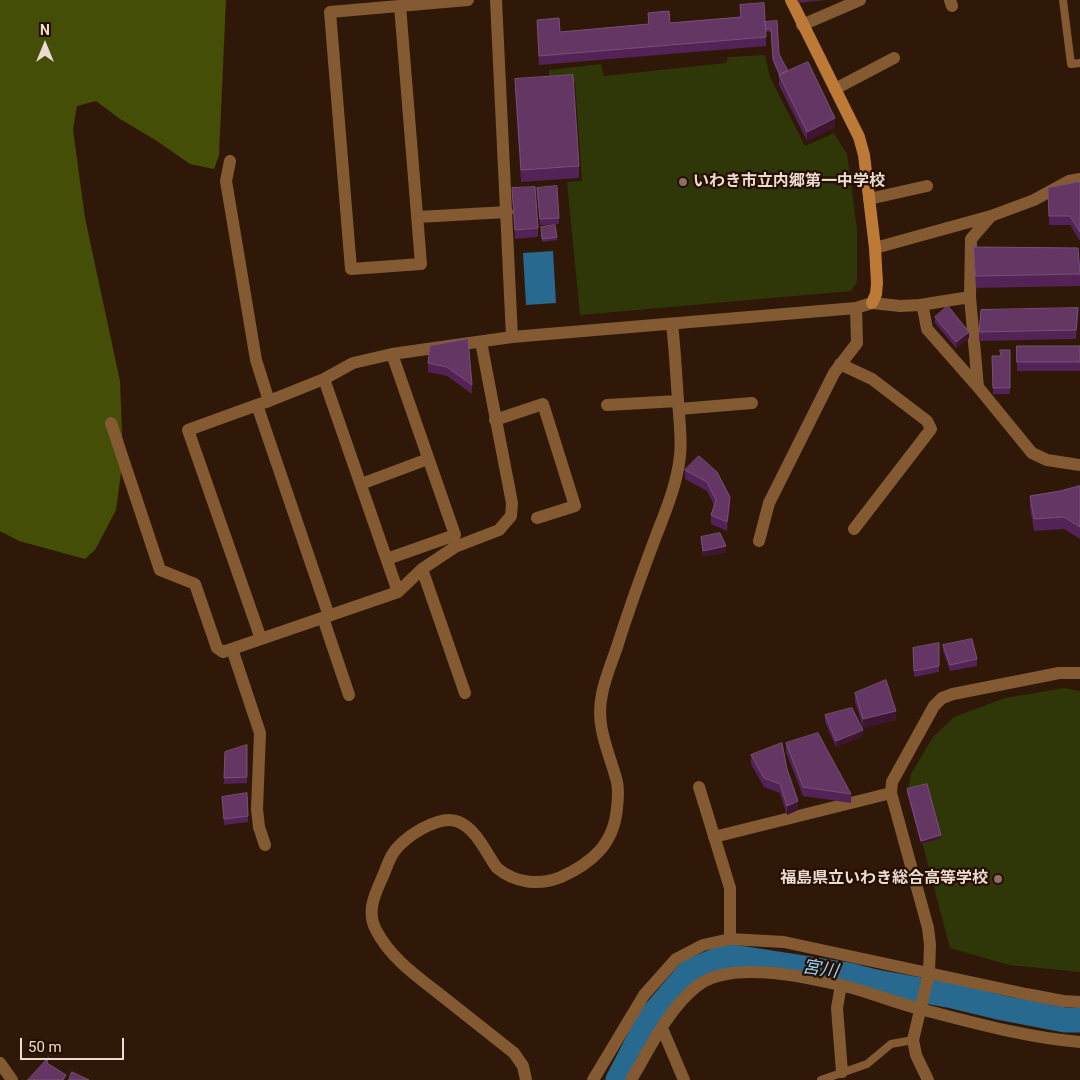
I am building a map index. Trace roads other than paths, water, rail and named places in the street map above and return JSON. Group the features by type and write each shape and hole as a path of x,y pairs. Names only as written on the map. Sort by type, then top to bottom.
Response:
{"street":[{"path":"400,6 421,264 351,269 330,12 369,4 400,6 468,0"},
{"path":"496,0 512,337"},
{"path":"791,0 859,137 864,155 875,248 877,283 876,294 872,303"},
{"path":"802,25 860,0"},
{"path":"835,89 894,58"},
{"path":"230,162 226,180 263,403 349,695"},
{"path":"875,248 991,216 1034,200 1069,181 1080,179"},
{"path":"869,199 927,186"},
{"path":"418,218 507,212"},
{"path":"978,387 970,297 971,239 991,216"},
{"path":"261,639 188,430 324,379 353,363 392,354 512,337 856,308 872,303 900,306 970,297"},
{"path":"920,304 923,308 927,329 1032,453 1047,460 1080,465"},
{"path":"759,541 769,503 834,372 857,343 856,308"},
{"path":"526,1080 523,1066 514,1053 404,966 387,948 375,928 371,911 373,899 392,854 407,839 435,822 446,820 458,822 470,829 497,868 503,873 520,881 537,883 556,878 580,868 593,858 611,836 616,818 618,796 617,784 601,733 602,693 638,583 674,489 680,456 672,324"},
{"path":"111,423 160,570 195,584 217,648 223,652 398,592 422,569 455,548 499,530 511,516 512,503 480,342"},
{"path":"387,559 455,535 392,354"},
{"path":"840,364 872,379 927,421 931,429 854,529"},
{"path":"324,379 398,592"},
{"path":"607,405 752,403"},
{"path":"495,420 543,404 575,506 538,518"},
{"path":"360,484 428,459"},
{"path":"422,569 465,693"},
{"path":"232,648 260,733 256,809 265,845"},
{"path":"928,1080 916,1056 913,1040 928,977 930,945 928,928 892,792 892,782 934,706 942,698 953,694 1059,673 1080,674"},
{"path":"699,787 730,888 730,940"},
{"path":"714,837 892,792"},
{"path":"593,1080 644,995 676,959 703,945 730,940 784,942 928,977 1045,998 1080,1002"},
{"path":"631,1080 679,1002 696,986 711,978 726,974 758,973 793,976 841,985 1020,1033 1080,1042"},
{"path":"841,985 837,1008 842,1072"},
{"path":"662,1028 684,1080"},
{"path":"0,1063 12,1080"}],"lane":[{"path":"1063,0 1071,64 1080,63"},
{"path":"821,1080 867,1064 891,1044 913,1040"}],"water":[{"path":"553,251 556,303 526,305 523,253"}],"waterway":[{"name":"宮川","path":"618,1080 650,1018 690,971 727,956 849,975 1003,1008 1065,1020 1080,1020"}],"place":[{"name":"いわき市立内郷第一中学校","path":"683,182"},
{"name":"福島県立いわき総合高等学校","path":"998,879"}]}
